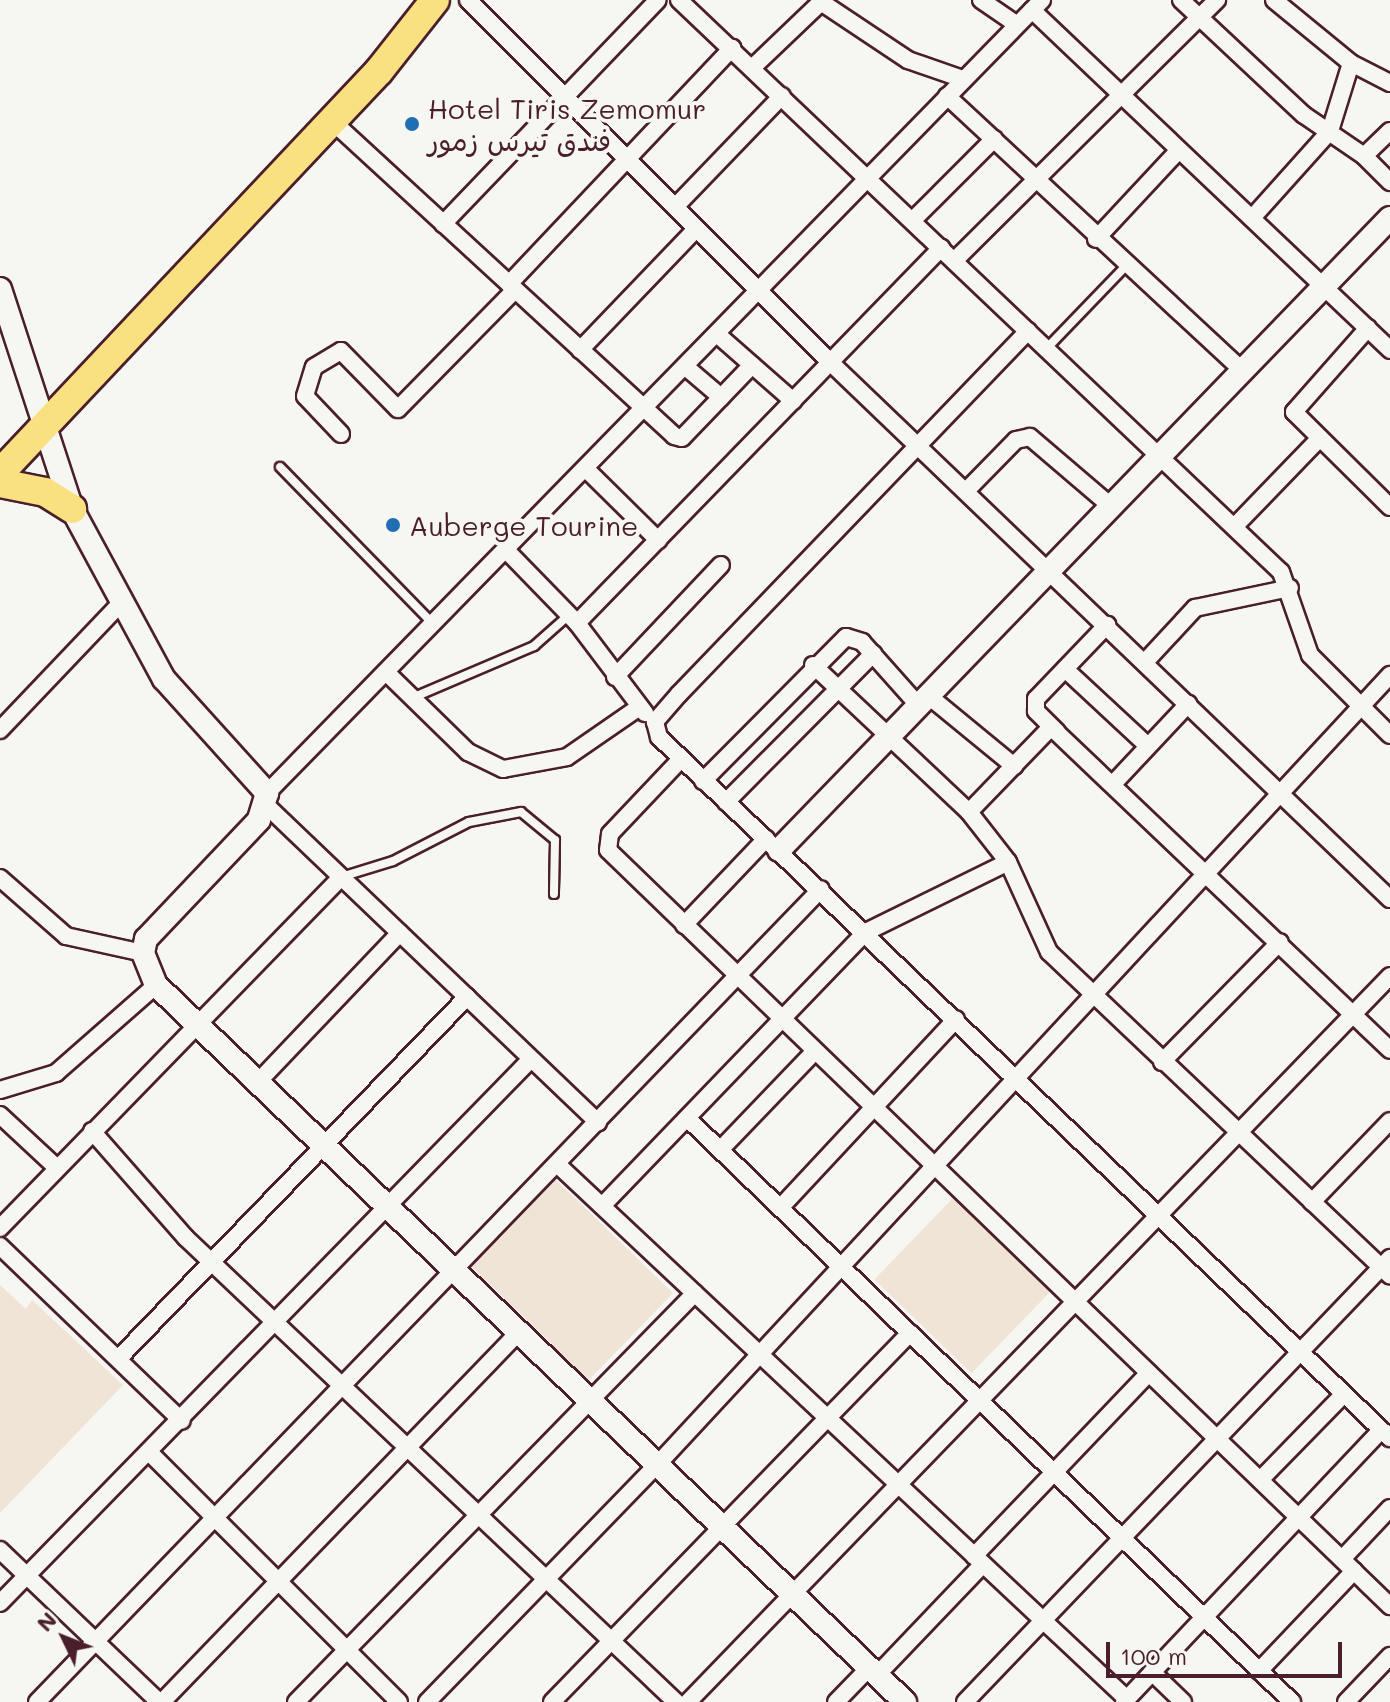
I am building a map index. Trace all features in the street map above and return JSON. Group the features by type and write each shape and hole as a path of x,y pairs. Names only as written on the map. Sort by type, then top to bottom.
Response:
{"highway":[{"path":"0,473 332,121 435,0"},
{"path":"0,483 45,492 72,509"}],"street":[{"path":"468,0 567,95 830,362 1390,899"},
{"path":"443,224 658,0"},
{"path":"679,0 1234,527 1290,588 1310,655 1390,735"},
{"path":"981,0 1016,24"},
{"path":"1181,0 1330,131 1364,156 1390,182"},
{"path":"954,261 1035,177 1217,0"},
{"path":"1274,0 1351,63 1390,83"},
{"path":"752,68 821,2 916,64 963,79"},
{"path":"905,1702 156,985 143,953 155,925 267,799 1037,5 1118,96 1390,350"},
{"path":"341,434 305,396 302,387 314,367 341,351 398,409 732,48"},
{"path":"1252,218 1330,131 1351,63"},
{"path":"675,207 782,96"},
{"path":"947,96 1035,177 1125,267 1243,371"},
{"path":"332,121 646,411 682,438 752,365"},
{"path":"1364,156 1390,131"},
{"path":"912,221 994,139"},
{"path":"1096,239 1178,151"},
{"path":"684,925 890,738 1390,218"},
{"path":"580,350 696,229"},
{"path":"573,619 658,540 941,248"},
{"path":"0,289 43,429 72,509 164,679 267,799 341,877 598,1122"},
{"path":"1368,328 1297,404 1298,419 1388,501"},
{"path":"655,722 914,443 1028,331"},
{"path":"718,335 793,401"},
{"path":"687,368 721,397"},
{"path":"966,491 1016,440 1030,437 1112,507"},
{"path":"1234,527 1319,439"},
{"path":"587,470 658,540"},
{"path":"507,551 573,619 638,708 655,722 680,760 821,889 1386,1434 1299,1517 1126,1701 557,1164"},
{"path":"615,677 721,565"},
{"path":"1145,662 1195,608 1290,588"},
{"path":"0,730 123,601"},
{"path":"1057,732 1035,707 1065,669 1107,625"},
{"path":"703,781 813,665 846,637 873,654 925,702 1014,766"},
{"path":"726,802 873,654"},
{"path":"813,665 969,812 1008,862 1037,938 1162,1062 1312,1202 1387,1267 1301,1352 965,1702"},
{"path":"1065,669 1148,746"},
{"path":"388,674 468,752 503,769 567,757 638,708"},
{"path":"427,1702 657,1465 1390,675"},
{"path":"1113,784 1188,704"},
{"path":"969,812 1051,727 1207,871 1390,1050"},
{"path":"680,760 605,842 684,925 1354,1571 1387,1597"},
{"path":"602,1206 866,932 1008,862"},
{"path":"0,1228 341,877"},
{"path":"0,878 66,936 143,953"},
{"path":"37,1702 821,889"},
{"path":"257,1083 400,933"},
{"path":"1162,1062 1280,942"},
{"path":"688,1702 1390,976"},
{"path":"0,1090 56,1073 156,985"},
{"path":"118,1359 467,997"},
{"path":"780,1208 956,1019"},
{"path":"720,1150 815,1051"},
{"path":"0,1603 182,1421 531,1059"},
{"path":"0,1115 57,1168"},
{"path":"687,1118 1292,1702"},
{"path":"1312,1202 1390,1121"},
{"path":"92,1131 213,1262 676,1702"},
{"path":"0,1246 182,1421"},
{"path":"296,1702 695,1293"},
{"path":"0,1550 160,1702 410,1448 518,1333"},
{"path":"552,1702 910,1333"},
{"path":"836,1702 873,1671 978,1560 1054,1472 1149,1373"},
{"path":"1260,1480 1344,1394"},
{"path":"150,1453 399,1702"},
{"path":"1342,1559 1390,1508"},
{"path":"1259,1671 1354,1571"},
{"path":"1346,1702 1390,1656"},
{"path":"1152,1672 1183,1702"}],"lane":[{"path":"1046,349 1125,267"},
{"path":"280,467 435,625"},
{"path":"412,698 534,646 573,619"},
{"path":"341,877 393,861 469,822 521,812 555,840 554,894"}],"shaded area":[{"path":"555,1179 673,1293 589,1380 471,1266"},
{"path":"955,1196 1052,1290 972,1373 874,1279"},
{"path":"0,1285 26,1309 32,1300 123,1385 0,1513"}],"place":[{"name":"Hotel Tiris Zemomur فندق تيرس زمور","path":"412,124"},
{"name":"Auberge Tourine","path":"393,525"}]}
